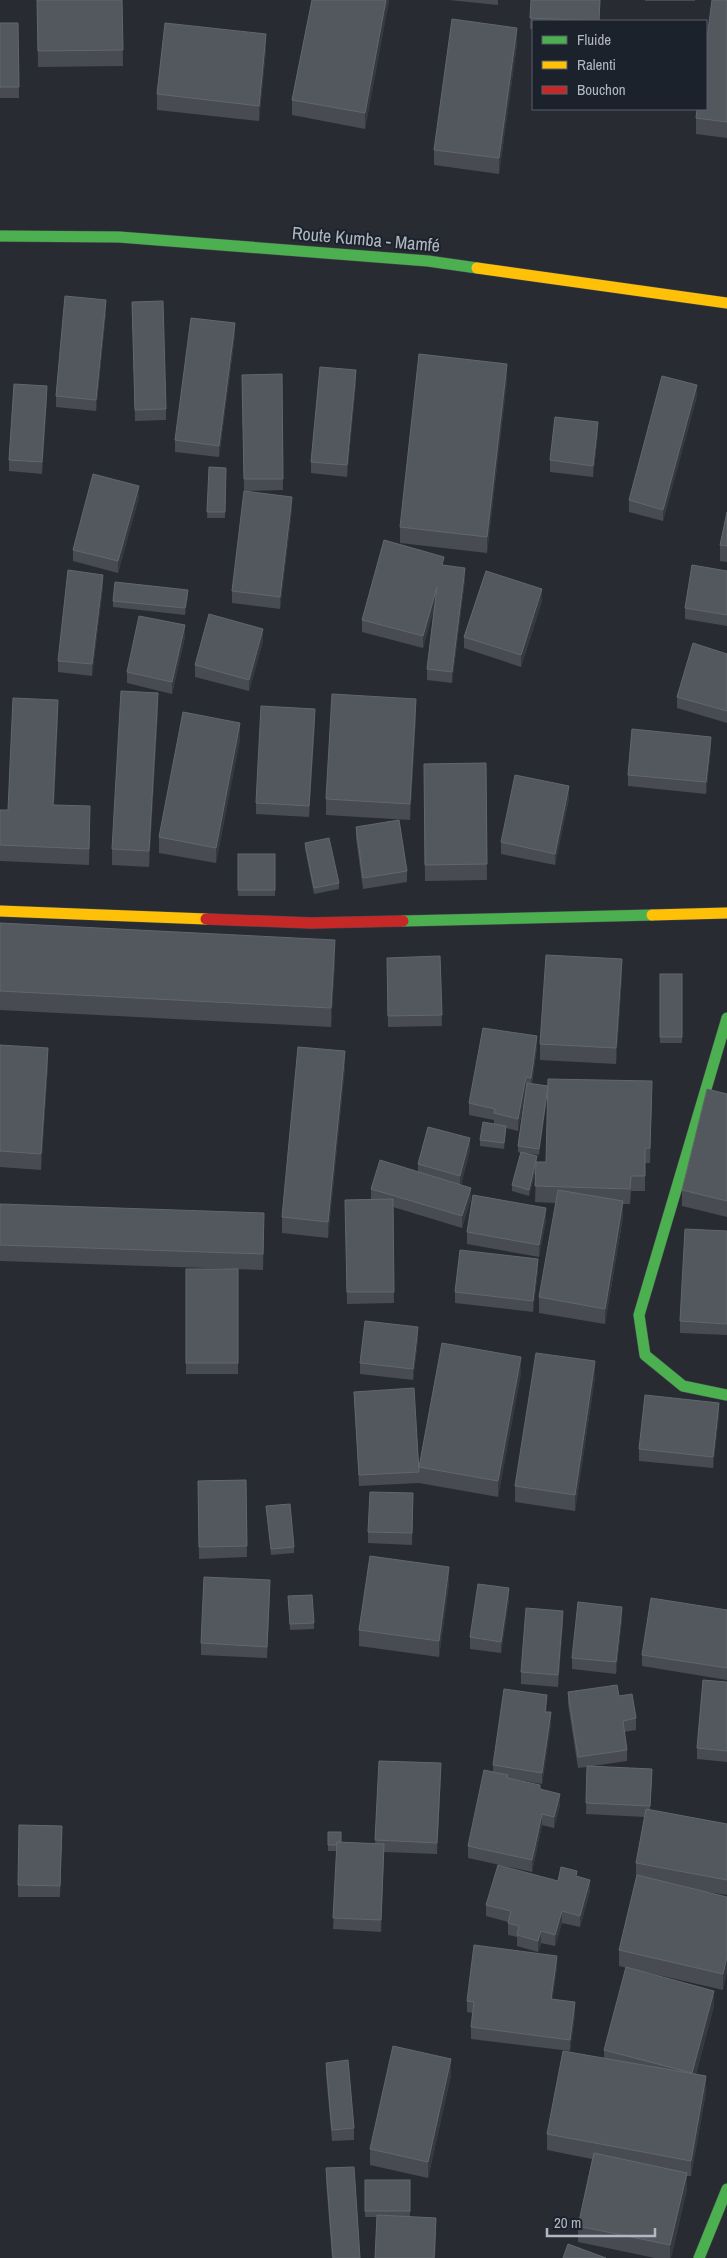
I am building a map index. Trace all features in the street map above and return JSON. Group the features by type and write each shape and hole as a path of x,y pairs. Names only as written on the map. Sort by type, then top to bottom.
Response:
{"main road":[{"name":"Route Kumba - Mamfé","path":"0,236 119,237 428,261 727,303"},
{"path":"0,911 311,923 727,913"},
{"path":"727,1018 639,1315 645,1355 683,1386 727,1396"},
{"path":"699,2258 727,2189"}],"building":[{"path":"37,0 122,0 123,50 38,51"},
{"path":"312,0 386,0 365,113 292,100"},
{"path":"531,0 600,0 599,20 530,18"},
{"path":"712,0 727,0 727,122 696,118 697,110 707,110 707,38"},
{"path":"452,19 517,28 499,158 434,150"},
{"path":"0,23 18,23 19,87 0,87"},
{"path":"165,23 266,34 259,106 157,94"},
{"path":"65,296 106,300 96,400 56,396"},
{"path":"163,301 166,409 135,410 132,302"},
{"path":"191,318 235,323 219,446 175,440"},
{"path":"419,354 507,364 487,537 400,527"},
{"path":"320,367 356,370 347,465 311,462"},
{"path":"282,374 283,479 244,479 242,375"},
{"path":"662,376 697,385 663,510 629,500"},
{"path":"14,384 47,386 42,462 9,460"},
{"path":"555,417 598,422 593,466 550,460"},
{"path":"209,467 226,468 225,512 207,512"},
{"path":"93,474 139,486 118,561 73,550"},
{"path":"244,491 292,497 280,597 232,591"},
{"path":"727,512 727,546 720,545"},
{"path":"384,540 444,557 442,565 465,568 452,672 427,669 437,587 423,636 362,620"},
{"path":"692,565 727,571 727,615 685,608"},
{"path":"68,570 103,575 92,664 58,661"},
{"path":"486,571 542,589 521,655 464,637"},
{"path":"115,582 188,590 185,608 113,601"},
{"path":"209,614 263,629 249,680 195,665"},
{"path":"139,616 185,625 172,682 127,672"},
{"path":"693,643 727,654 727,711 677,697"},
{"path":"121,691 158,693 149,851 112,849"},
{"path":"332,694 416,699 410,804 326,799"},
{"path":"13,698 58,700 53,805 90,806 89,849 0,845 0,810 8,810"},
{"path":"261,706 315,709 309,806 256,803"},
{"path":"183,712 240,723 216,848 159,837"},
{"path":"632,729 711,737 706,782 628,775"},
{"path":"486,763 487,864 425,865 424,764"},
{"path":"515,775 569,786 555,854 501,842"},
{"path":"399,820 407,871 363,878 356,827"},
{"path":"329,838 339,883 314,888 305,843"},
{"path":"238,854 275,854 275,890 238,890"},
{"path":"0,923 335,940 331,1008 0,991"},
{"path":"546,955 622,959 616,1048 540,1044"},
{"path":"440,956 442,1015 388,1016 387,958"},
{"path":"660,974 682,974 682,1037 660,1037"},
{"path":"483,1028 537,1036 531,1078 526,1077 518,1119 494,1113 495,1109 469,1103"},
{"path":"0,1045 48,1048 41,1154 0,1151"},
{"path":"298,1047 345,1051 328,1222 282,1217"},
{"path":"548,1079 652,1081 650,1148 645,1148 645,1176 631,1176 630,1189 535,1186 536,1162 546,1162"},
{"path":"527,1083 548,1086 539,1149 518,1146"},
{"path":"707,1089 727,1094 727,1201 682,1190"},
{"path":"483,1122 506,1126 504,1143 480,1140"},
{"path":"428,1127 470,1138 460,1176 418,1164"},
{"path":"521,1152 537,1156 529,1190 512,1185"},
{"path":"380,1160 471,1188 462,1216 371,1189"},
{"path":"558,1190 623,1201 605,1309 539,1297"},
{"path":"473,1195 546,1208 539,1245 467,1232"},
{"path":"393,1199 394,1292 347,1292 345,1200"},
{"path":"0,1204 264,1213 263,1254 0,1245"},
{"path":"685,1229 727,1231 727,1324 680,1321"},
{"path":"460,1250 538,1259 533,1301 455,1292"},
{"path":"186,1269 238,1269 238,1363 186,1363"},
{"path":"365,1321 418,1327 413,1369 360,1363"},
{"path":"442,1343 521,1357 498,1481 419,1467"},
{"path":"536,1353 595,1361 575,1495 515,1486"},
{"path":"414,1388 419,1472 359,1475 354,1392"},
{"path":"645,1395 719,1403 713,1457 639,1449"},
{"path":"246,1480 247,1546 199,1547 198,1481"},
{"path":"370,1492 413,1493 412,1533 368,1532"},
{"path":"290,1504 294,1547 271,1549 266,1506"},
{"path":"370,1556 449,1567 439,1641 359,1630"},
{"path":"204,1577 270,1580 267,1647 201,1643"},
{"path":"478,1584 509,1588 501,1642 470,1637"},
{"path":"312,1595 314,1623 290,1624 288,1596"},
{"path":"651,1598 727,1610 727,1668 642,1655"},
{"path":"578,1602 622,1607 616,1662 572,1658"},
{"path":"526,1608 563,1611 558,1675 521,1672"},
{"path":"703,1680 727,1682 727,1751 697,1748"},
{"path":"617,1685 619,1696 632,1694 636,1718 623,1721 627,1750 578,1757 568,1692"},
{"path":"504,1689 547,1695 545,1712 551,1712 542,1773 493,1765"},
{"path":"379,1761 441,1763 437,1843 375,1840"},
{"path":"587,1766 652,1769 650,1806 586,1803"},
{"path":"484,1770 508,1775 507,1778 540,1785 540,1789 560,1794 554,1817 542,1814 532,1860 468,1846"},
{"path":"646,1809 727,1824 727,1880 636,1863"},
{"path":"19,1825 62,1826 60,1886 18,1885"},
{"path":"328,1832 341,1832 341,1842 337,1842 337,1845 328,1845"},
{"path":"337,1842 384,1844 381,1920 333,1918"},
{"path":"498,1865 558,1881 561,1867 577,1871 576,1876 590,1880 580,1916 562,1911 555,1935 541,1931 538,1941 517,1935 519,1926 508,1923 511,1911 486,1905"},
{"path":"637,1875 727,1897 727,1957 723,1974 619,1950"},
{"path":"474,1945 557,1956 551,1999 575,2002 570,2040 471,2027 474,2002 467,2001"},
{"path":"626,1967 714,1991 692,2073 604,2050"},
{"path":"393,2046 451,2059 428,2162 370,2149"},
{"path":"563,2051 706,2076 691,2161 547,2134"},
{"path":"348,2060 354,2128 332,2130 326,2063"},
{"path":"594,2153 687,2173 670,2245 578,2226"},
{"path":"354,2167 360,2258 333,2258 326,2168"},
{"path":"365,2180 410,2180 410,2211 365,2211"},
{"path":"377,2215 436,2218 434,2258 375,2258"},
{"path":"568,2244 606,2258 563,2258"}],"traffic: fast":[{"path":"0,236 119,237 428,261 477,268"},
{"path":"403,921 652,915"},
{"path":"727,1018 639,1315 645,1355 683,1386 727,1395"},
{"path":"699,2258 727,2189"}],"traffic: slow":[{"path":"477,268 727,303"},
{"path":"0,911 206,919"},
{"path":"652,915 727,913"}],"traffic: jam":[{"path":"206,919 311,923 403,921"}]}
